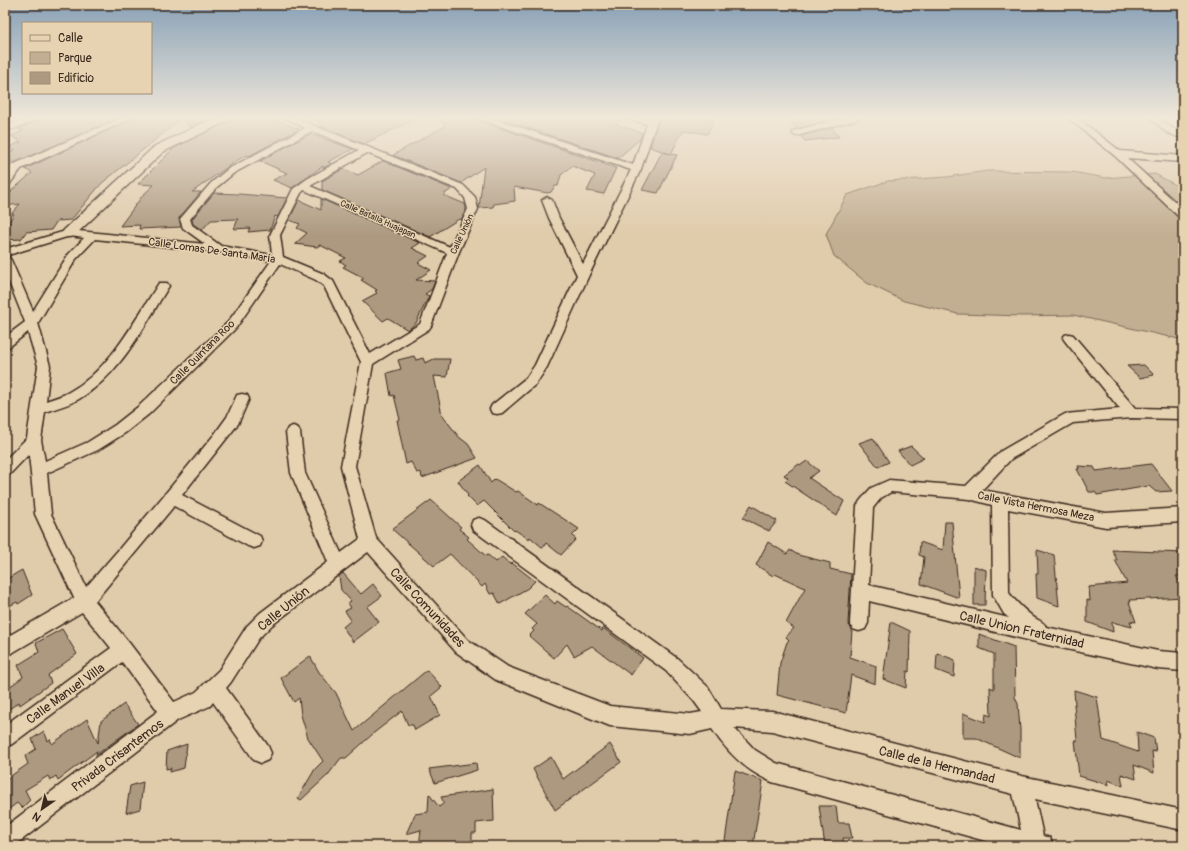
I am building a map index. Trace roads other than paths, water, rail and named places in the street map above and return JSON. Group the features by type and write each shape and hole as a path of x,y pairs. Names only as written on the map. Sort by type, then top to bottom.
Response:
{"street":[{"path":"5,172 39,157"},
{"path":"69,233 150,157"},
{"path":"138,168 167,157"},
{"path":"219,249 187,226 185,219 214,185 231,172 259,157"},
{"path":"278,259 275,235 297,191 354,157"},
{"name":"Calle Unión","path":"367,362 425,326 453,252 473,209 470,197 460,188 385,157"},
{"path":"600,157 636,169"},
{"path":"497,410 537,375 583,275 636,169 640,157"},
{"path":"1121,157 1180,212"},
{"path":"1153,157 1183,159"},
{"path":"5,184 17,167"},
{"name":"Calle Batalla Huajapan","path":"303,186 453,252"},
{"path":"548,200 557,224 583,275"},
{"name":"Calle Lomas De Santa María","path":"5,253 69,233 219,249 278,259 320,277 329,284 367,362"},
{"path":"5,344 32,323 72,258 92,236"},
{"name":"Calle Quintana Roo","path":"39,470 93,446 120,429 144,410 232,325 278,259"},
{"path":"5,260 20,291 32,323 44,366 34,440 39,470 43,514 84,601 124,650 171,713"},
{"path":"38,409 74,396 96,380 114,362 163,286"},
{"path":"1069,338 1131,413"},
{"name":"Calle Comunidades","path":"367,362 348,466 369,542 462,646 502,674 610,716 690,724"},
{"path":"5,648 84,601 172,497 233,420 242,399"},
{"path":"969,493 1006,455 1070,418 1131,413 1183,414"},
{"path":"293,432 298,473 338,566"},
{"path":"5,470 34,440"},
{"name":"Calle Vista Hermosa Meza","path":"861,591 865,506 876,493 889,486 969,493 1000,501 1106,520 1183,515"},
{"path":"172,497 254,542"},
{"path":"1000,501 1001,595 1010,608 1021,618 1048,636"},
{"path":"479,525 672,665 702,694 730,739 748,757 772,772 1038,845"},
{"name":"Calle Unión","path":"171,713 203,699 225,676 252,632 282,606 369,542"},
{"path":"859,623 861,591"},
{"name":"Calle Union Fraternidad","path":"861,591 1048,636 1158,660 1183,662"},
{"name":"Calle Manuel Villa","path":"5,737 124,650"},
{"path":"214,688 261,753"},
{"name":"Privada Crisantemos","path":"5,840 171,713"},
{"name":"Calle de la Hermandad","path":"690,724 718,718 772,721 1022,786 1183,820"},
{"path":"1022,786 1038,845"}]}
